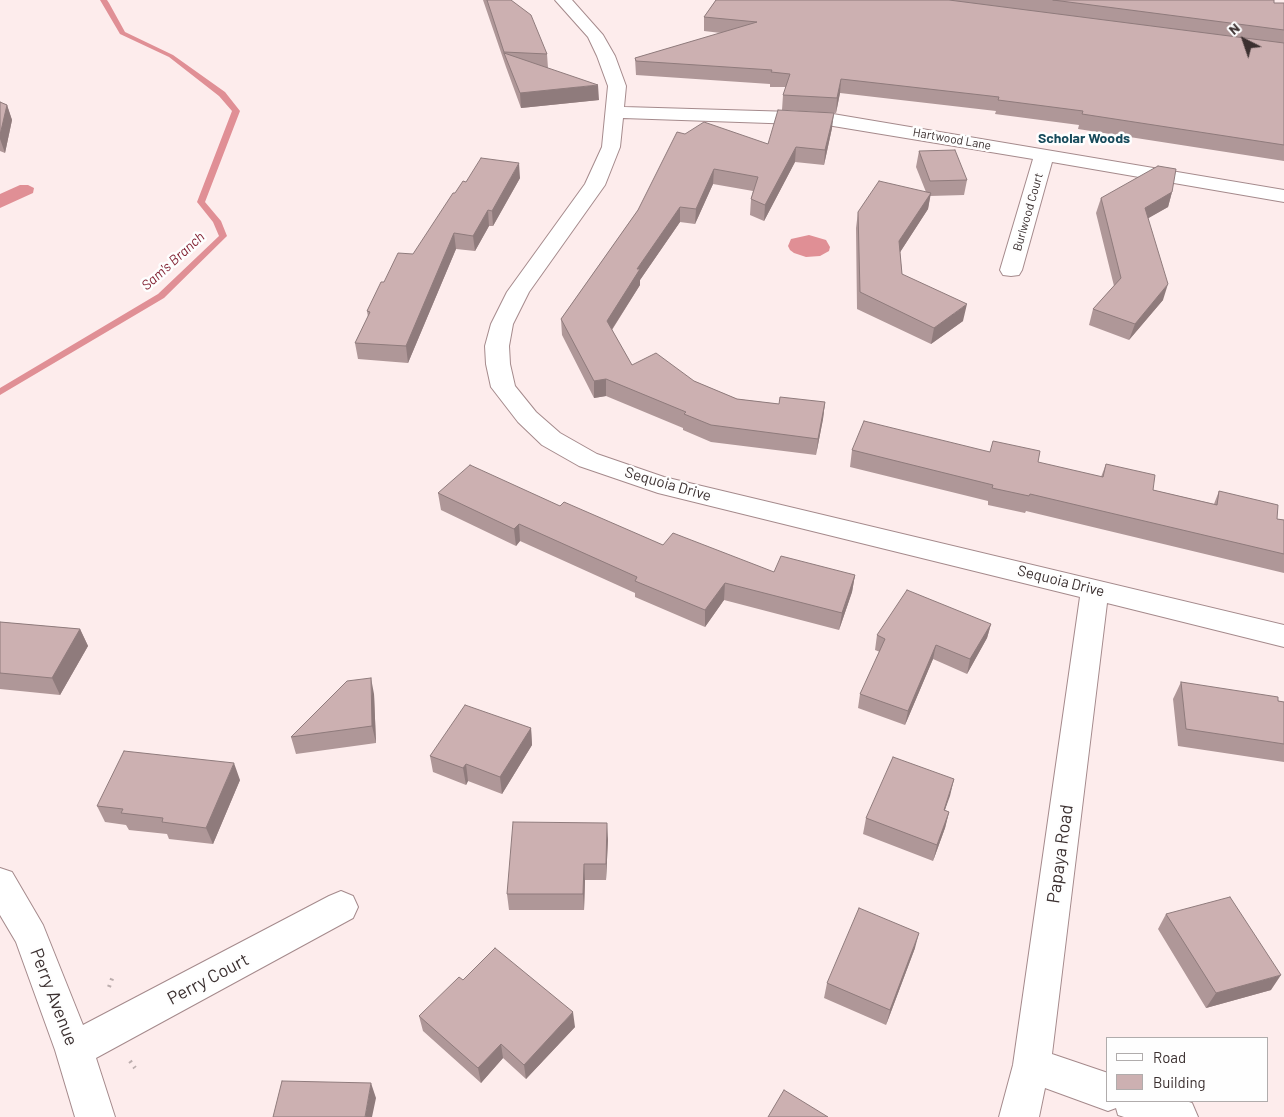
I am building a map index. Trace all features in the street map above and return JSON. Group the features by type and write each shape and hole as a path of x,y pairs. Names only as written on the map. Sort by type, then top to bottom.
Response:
{"street":[{"name":"Sequoia Drive","path":"563,0 595,35 606,56 617,86 612,147 595,185 518,292 502,324 497,346 498,364 503,387 527,417 551,439 588,460 658,484 1284,636"},
{"name":"Hartwood Lane","path":"616,112 827,119 1284,196"},
{"name":"Burlwood Court","path":"1011,270 1044,155"},
{"name":"Papaya Road","path":"1019,1117 1032,1065 1095,590"},
{"name":"Perry Avenue","path":"0,883 30,936 74,1050 95,1117"},
{"name":"Perry Court","path":"74,1050 341,907"},
{"path":"1032,1065 1106,1091"},
{"path":"1135,1102 1178,1117"}],"path":[{"path":"108,990 113,976"},
{"path":"130,1061 135,1068"}],"shaded area":[{"path":"20,185 28,185 34,188 33,193 0,208 0,194"},
{"path":"809,235 826,240 830,247 829,251 820,256 806,257 790,250 788,246 791,239"}],"building":[{"path":"487,0 511,0 531,15 547,54 504,52"},
{"path":"716,0 949,0 1284,43 1284,145 1082,114 1083,111 998,100 999,97 841,79 837,98 783,95 790,74 771,72 772,70 636,61 635,58 757,22 704,17"},
{"path":"1053,0 1274,0 1274,3 1284,3 1284,30"},
{"path":"504,53 598,85 520,93"},
{"path":"0,102 7,105 0,135"},
{"path":"778,110 834,113 825,150 796,147 765,205 751,199 758,177 714,169 696,209 680,207 637,269 640,269 607,321 632,365 656,353 694,381 737,399 779,404 780,397 825,402 818,439 711,425 684,414 686,412 606,379 594,381 561,319 638,210 677,132 685,134 704,122 768,144"},
{"path":"955,150 967,180 930,181 919,151"},
{"path":"481,158 519,163 492,211 488,210 473,236 454,233 406,346 355,343 370,312 367,311 398,253 413,254 453,193 455,193 463,181 466,182"},
{"path":"1158,166 1176,169 1172,192 1145,208 1168,284 1135,324 1093,309 1121,278 1101,198"},
{"path":"879,181 931,193 899,241 902,274 967,304 934,328 860,292 858,212"},
{"path":"864,421 990,452 993,441 1040,451 1038,462 1103,477 1106,464 1155,475 1153,490 1217,505 1219,491 1278,505 1277,519 1284,520 1284,554 1030,494 1029,496 992,488 993,485 852,450"},
{"path":"470,465 560,506 564,502 663,545 673,533 774,572 781,556 855,575 842,613 725,583 705,610 635,581 637,577 519,524 514,529 438,493"},
{"path":"907,590 991,624 970,659 936,645 908,711 860,694 885,639 877,635"},
{"path":"0,622 80,629 52,678 0,673"},
{"path":"371,678 372,726 291,737 347,681"},
{"path":"1181,682 1278,697 1278,701 1284,702 1284,744 1186,729"},
{"path":"465,705 531,728 500,777 466,764 463,768 430,756"},
{"path":"124,751 234,763 206,828 162,822 163,818 121,813 123,809 97,806"},
{"path":"893,757 954,779 944,810 949,812 937,845 866,818"},
{"path":"513,822 607,823 606,864 584,864 583,894 507,894"},
{"path":"1230,897 1281,975 1216,993 1166,914"},
{"path":"859,908 919,933 890,1010 827,983"},
{"path":"495,948 573,1012 524,1065 501,1044 478,1068 419,1016 459,977 463,980"},
{"path":"282,1081 371,1083 365,1117 273,1117"},
{"path":"784,1090 828,1117 768,1117"}],"waterway":[{"name":"Sam's Branch","path":"0,392 161,296 223,236 217,221 201,202 236,111 222,94 171,56 122,33 103,0"}],"district":[{"name":"Scholar Woods","path":"1084,138"}]}
